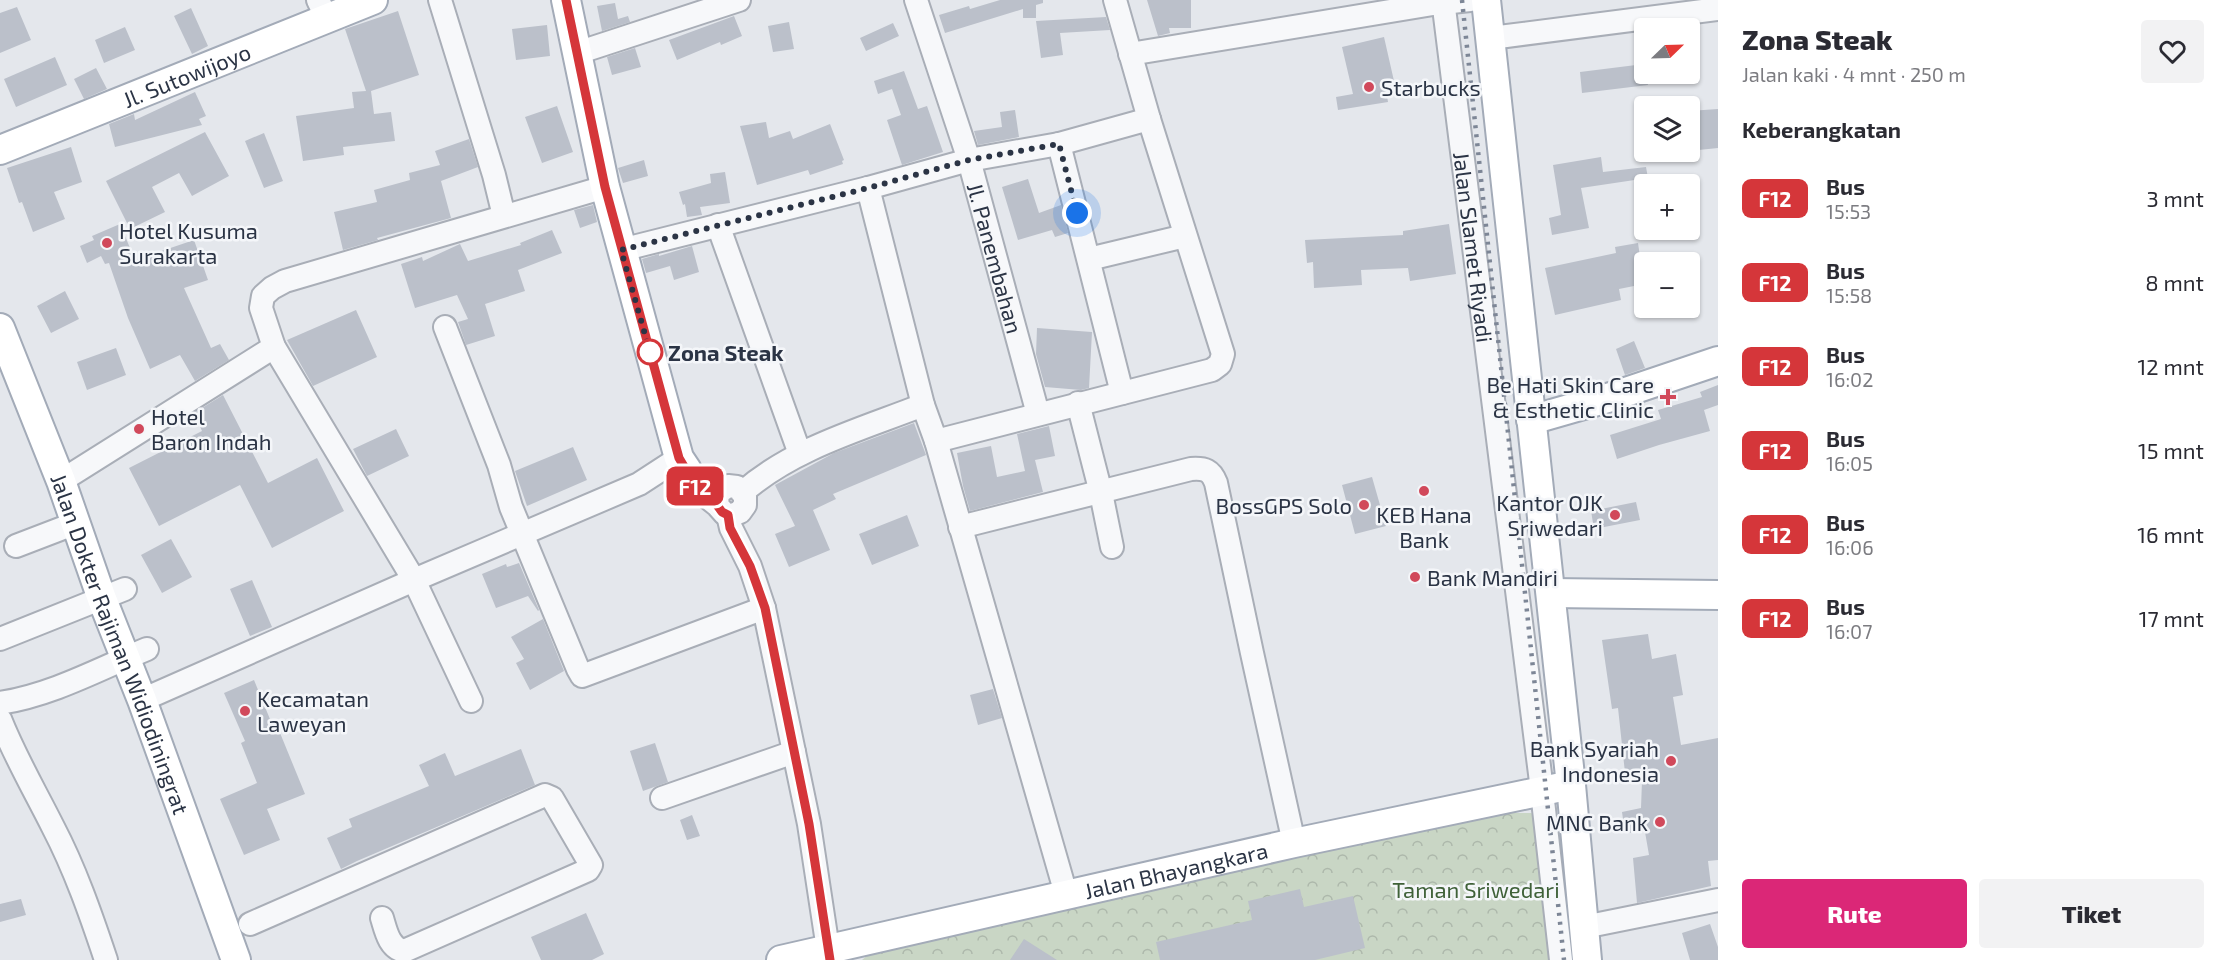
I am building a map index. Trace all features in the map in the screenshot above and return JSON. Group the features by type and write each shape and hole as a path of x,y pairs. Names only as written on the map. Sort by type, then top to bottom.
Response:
{"main road":[{"name":"Jl. Sutowijoyo","path":"0,150 322,10 373,0"},
{"path":"566,0 605,187 683,464"},
{"path":"1486,0 1551,593 1587,960"},
{"name":"Jalan Dokter Rajiman Widiodiningrat","path":"0,328 76,523 114,594 136,654 142,700 236,960"},
{"path":"1531,420 1611,397 1718,361"},
{"path":"1551,593 1718,595"},
{"name":"Jalan Bhayangkara","path":"781,960 829,954 1066,894 1571,785"}],"street":[{"path":"440,0 494,175 504,216"},
{"path":"577,53 739,0"},
{"name":"Jl. Panembahan","path":"916,0 969,160 1038,414"},
{"path":"936,441 1212,370 1220,364 1223,354 1149,119 1115,0"},
{"path":"1130,54 1443,1 1470,0"},
{"name":"Jalan Slamet Riyadi","path":"1443,1 1561,960"},
{"path":"1491,38 1718,9"},
{"path":"621,250 868,188 969,160 1059,144 1149,119"},
{"path":"1059,144 1122,393"},
{"path":"471,701 414,580 274,347 261,309 263,296 285,280 605,187"},
{"path":"868,188 923,405 936,441 1066,894"},
{"path":"718,225 800,454"},
{"path":"1089,259 1185,236"},
{"path":"445,327 499,465 511,507 582,676 765,608"},
{"path":"61,481 274,347"},
{"path":"1078,403 1112,547"},
{"path":"730,503 769,471 800,454 923,405"},
{"path":"142,700 683,464 698,490 730,503"},
{"path":"960,527 1191,469 1207,470 1213,475 1294,843"},
{"path":"730,503 730,528 750,566 765,608 809,824 829,954"},
{"path":"16,546 76,523"},
{"path":"0,639 114,594"},
{"path":"0,703 44,693 136,654"},
{"path":"0,719 10,745 63,848 87,904 106,960"},
{"path":"662,798 794,752"},
{"path":"250,924 545,795 552,798 591,865 588,870 404,951 398,950 390,942 382,918"},
{"path":"1584,927 1718,900"}],"green space":[{"name":"Taman Sriwedari","path":"1493,813 1531,813 1539,819 1554,960 862,960 868,955"}],"building":[{"path":"1000,0 1043,0 1043,3 1036,5 1036,18 1023,18 1023,9 945,33 939,15"},
{"path":"1147,0 1191,0 1191,28 1169,28 1170,33 1158,36"},
{"path":"615,3 618,19 628,16 630,22 602,31 597,6"},
{"path":"17,7 31,40 0,53 0,13"},
{"path":"191,8 208,46 192,54 174,16"},
{"path":"398,11 419,75 371,91 374,114 391,112 395,141 343,147 344,155 303,161 296,116 354,108 352,92 366,91 345,29"},
{"path":"734,16 742,36 721,45 720,42 677,60 669,40"},
{"path":"1106,17 1110,30 1060,33 1063,55 1041,58 1036,21"},
{"path":"789,22 794,49 773,52 768,26"},
{"path":"893,23 899,36 866,51 860,38"},
{"path":"547,25 550,56 516,60 512,29"},
{"path":"125,27 135,50 104,63 95,40"},
{"path":"1384,37 1394,81 1385,83 1388,102 1338,110 1336,97 1353,94 1342,47"},
{"path":"635,48 641,67 612,75 607,57"},
{"path":"55,57 67,85 16,107 4,79"},
{"path":"1634,65 1634,84 1648,85 1582,93 1580,72"},
{"path":"96,68 107,89 84,99 74,79"},
{"path":"904,71 918,109 927,106 943,152 902,165 887,120 901,115 892,89 878,94 874,81"},
{"path":"195,92 206,116 199,119 202,125 115,147 109,124 134,114 135,120"},
{"path":"557,106 573,152 542,163 525,117"},
{"path":"1718,109 1718,148 1700,150 1700,110"},
{"path":"1015,110 1019,137 978,145 974,131 1002,127 1000,112"},
{"path":"766,122 769,138 790,131 793,139 830,124 844,160 843,164 810,175 808,170 757,185 740,126"},
{"path":"205,132 229,176 192,196 179,173 152,187 165,212 130,229 106,181"},
{"path":"264,133 283,181 264,188 245,141"},
{"path":"469,139 478,167 441,181 451,218 377,238 378,240 343,250 334,212 377,202 374,190 410,180 409,173 440,165 435,151"},
{"path":"71,147 82,182 54,192 65,219 33,232 22,202 19,203 7,168"},
{"path":"1601,157 1603,172 1646,167 1647,174 1634,174 1634,180 1581,188 1589,228 1552,235 1549,218 1561,215 1553,165"},
{"path":"644,160 648,176 623,183 618,168"},
{"path":"725,172 730,203 700,207 702,215 687,217 685,204 683,205 679,192 711,183 710,174"},
{"path":"1028,179 1039,213 1061,205 1068,233 1055,237 1052,230 1018,240 1002,187"},
{"path":"593,205 597,222 580,228 574,210"},
{"path":"120,224 135,260 194,240 208,280 184,288 211,348 220,344 229,360 195,381 180,355 150,369 128,318 109,263 105,264 101,256 87,263 80,246 94,240 92,236"},
{"path":"1449,224 1456,274 1410,281 1408,268 1361,270 1362,285 1314,288 1313,262 1307,263 1305,240 1403,235 1403,231"},
{"path":"552,230 562,253 518,270 525,291 485,304 495,336 466,345 458,322 468,319 457,295 415,308 401,264 422,257 423,261 460,244 468,261 521,245 520,243"},
{"path":"1638,243 1639,252 1634,252 1634,286 1619,289 1621,300 1555,315 1545,268 1616,253 1615,247"},
{"path":"692,246 699,272 674,280 670,266 646,273 642,259"},
{"path":"65,291 79,319 51,333 37,306"},
{"path":"356,310 377,357 313,386 287,340"},
{"path":"1037,328 1092,332 1089,388 1081,390 1045,387 1036,354"},
{"path":"1634,341 1645,368 1625,375 1616,349"},
{"path":"116,348 126,375 87,390 77,362"},
{"path":"1718,385 1718,405 1704,410 1710,431 1617,459 1610,435 1661,419 1658,410 1702,397 1700,392"},
{"path":"223,395 268,483 317,458 344,511 272,548 240,485 159,526 129,468 202,431 194,413"},
{"path":"914,423 926,455 833,494 836,499 813,510 830,550 789,567 775,534 795,526 775,485 834,453"},
{"path":"1049,426 1055,456 1035,460 1043,492 970,511 957,453 991,446 997,477 1025,471 1017,434"},
{"path":"396,429 409,456 367,476 353,449"},
{"path":"573,447 587,480 527,506 515,471"},
{"name":"BossGPS Solo","path":"1372,477 1386,526 1355,534 1342,485"},
{"name":"Kantor OJK Sriwedari","path":"1636,502 1640,520 1594,529 1591,511"},
{"path":"907,515 919,546 872,565 859,534"},
{"path":"171,539 192,577 162,593 141,555"},
{"path":"519,563 538,611 528,596 496,608 482,574 506,564 507,567"},
{"path":"252,580 272,627 250,636 230,589"},
{"path":"543,619 564,671 530,690 516,663 524,659 511,637"},
{"path":"1648,634 1652,659 1676,654 1683,695 1673,697 1681,745 1718,738 1718,860 1708,861 1711,886 1637,903 1633,858 1649,855 1645,832 1625,833 1622,812 1641,808 1642,781 1626,782 1618,708 1612,709 1602,640"},
{"path":"254,680 274,729 278,728 305,794 267,809 280,840 244,855 220,799 257,783 241,743 245,741 224,693"},
{"path":"993,689 1002,718 978,725 970,695"},
{"path":"655,743 668,782 643,791 630,751"},
{"path":"521,749 535,785 341,869 327,838 352,827 349,819 429,786 419,765 445,753 455,776"},
{"path":"692,815 700,836 687,840 680,820"},
{"path":"1300,889 1304,907 1353,896 1365,948 1315,960 1160,960 1156,942 1252,920 1248,901"},
{"path":"21,899 26,915 0,922 0,904"},
{"path":"586,913 604,954 592,960 541,960 531,937"},
{"path":"1710,924 1718,947 1718,960 1690,960 1682,933"},
{"path":"1024,939 1057,960 1010,960"}],"railway":[{"path":"1462,0 1564,960"}],"bus line":[{"name":"F12","path":"566,0 605,187 679,458 698,490 728,515 730,528 750,566 765,608 809,824 830,960"}],"place":[{"name":"Starbucks","path":"1369,87"},
{"name":"Hotel Kusuma Surakarta","path":"107,243"},
{"name":"Zona Steak","path":"650,352"},
{"name":"Be Hati Skin Care & Esthetic Clinic","path":"1668,397"},
{"name":"Hotel Baron Indah","path":"139,429"},
{"name":"KEB Hana Bank","path":"1424,491"},
{"name":"BossGPS Solo","path":"1364,505"},
{"name":"Kantor OJK Sriwedari","path":"1615,515"},
{"name":"Bank Mandiri","path":"1415,577"},
{"name":"Kecamatan Laweyan","path":"245,711"},
{"name":"Bank Syariah Indonesia","path":"1671,761"},
{"name":"MNC Bank","path":"1660,822"}],"route":[{"path":"650,352 621,250 868,188 969,160 1059,144 1077,213"}]}
